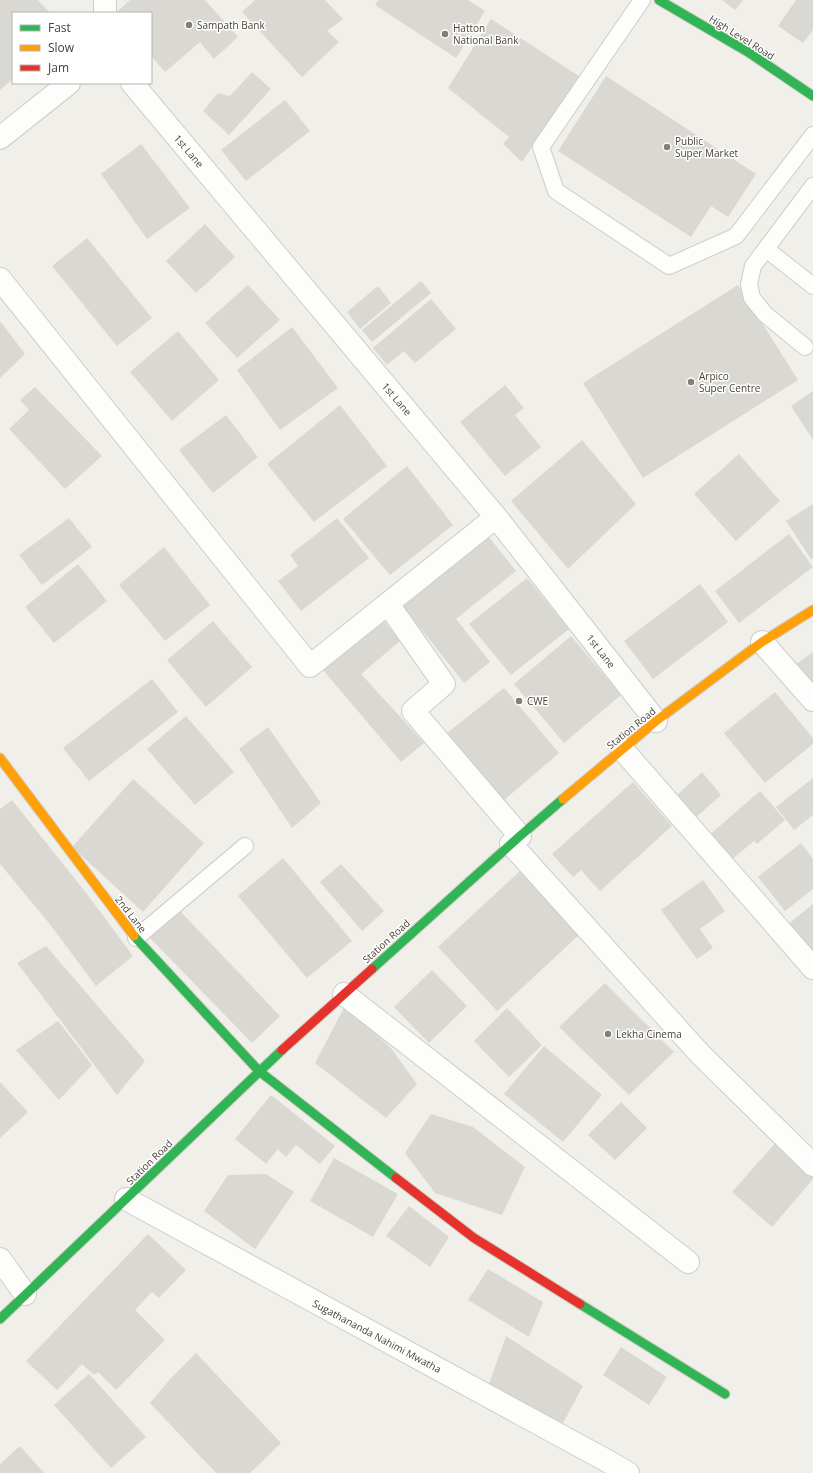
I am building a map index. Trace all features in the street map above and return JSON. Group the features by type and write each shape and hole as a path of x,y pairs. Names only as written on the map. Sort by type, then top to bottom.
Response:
{"main road":[{"name":"High Level Road","path":"658,0 748,52 813,96"},
{"name":"Station Road","path":"0,1319 259,1071 515,840 656,721 762,642 813,610"},
{"name":"2nd Lane","path":"0,758 136,938 259,1071 474,1238 725,1394"}],"street":[{"path":"105,0 105,12"},
{"path":"0,138 68,84"},
{"name":"1st Lane","path":"133,84 496,517 656,721"},
{"path":"0,279 310,666 496,517"},
{"path":"388,604 444,684 412,711 515,840 700,1054 813,1164"},
{"path":"762,642 813,700"},
{"path":"622,749 813,968"},
{"path":"344,994 688,1262"},
{"name":"Sugathananda Nahimi Mwatha","path":"126,1199 611,1462 628,1473"},
{"path":"0,1259 25,1294"}],"lane":[{"path":"642,0 541,147 556,191 669,266 736,236 813,135"},
{"path":"805,347 765,314 752,298 749,284 753,266 813,186"},
{"path":"766,250 813,286"},
{"path":"136,938 245,846"}],"building":[{"path":"0,0 38,0 49,12 12,12 12,80 0,90"},
{"name":"Sampath Bank","path":"130,0 205,0 238,37 214,59 200,42 165,72 152,57 152,12 117,12"},
{"path":"255,0 325,0 343,19 327,31 339,42 302,77 242,12"},
{"name":"Hatton National Bank","path":"379,0 468,0 485,11 456,58 375,5"},
{"path":"722,0 743,0 735,10"},
{"path":"796,0 813,0 813,30 803,43 778,26"},
{"path":"491,19 579,76 522,162 503,144 509,137 448,88"},
{"path":"252,72 271,89 229,135 203,111 218,93 230,96"},
{"name":"Public Super Market","path":"606,76 756,174 728,217 711,206 691,237 558,151"},
{"path":"285,100 310,131 246,181 221,150"},
{"path":"141,144 190,208 147,239 101,174"},
{"path":"205,224 235,257 196,293 166,261"},
{"path":"87,238 152,318 117,346 52,266"},
{"path":"421,281 431,293 372,342 362,330"},
{"path":"248,285 280,320 237,358 205,323"},
{"name":"Arpico Super Centre","path":"738,285 798,380 643,478 583,383"},
{"path":"378,286 391,303 360,329 347,312"},
{"path":"431,299 456,329 415,363 404,351 387,365 373,348"},
{"path":"0,321 25,354 0,378"},
{"path":"292,327 338,388 280,430 237,370"},
{"path":"178,331 219,380 172,421 130,372"},
{"path":"505,385 524,408 515,415 541,447 505,476 460,422"},
{"path":"35,387 102,456 65,489 9,429 29,410 20,400"},
{"path":"813,391 813,440 791,406"},
{"path":"340,405 387,466 314,522 267,464"},
{"path":"226,415 258,457 213,493 179,450"},
{"path":"582,440 636,504 568,569 511,501"},
{"path":"739,454 780,501 736,541 694,494"},
{"path":"407,466 453,525 390,575 343,519"},
{"path":"813,504 813,558 811,559 786,521"},
{"path":"69,518 92,547 42,585 19,555"},
{"path":"337,518 369,558 301,611 278,581 298,566 290,555"},
{"path":"789,534 813,567 739,623 715,591"},
{"path":"489,537 516,571 456,619 490,662 464,683 402,605"},
{"path":"164,547 210,605 165,641 119,585"},
{"path":"78,564 107,601 54,643 25,607"},
{"path":"527,578 569,629 511,675 469,624"},
{"path":"700,584 728,622 653,679 624,641"},
{"path":"383,620 400,641 361,674 424,743 401,762 323,670"},
{"path":"213,621 252,667 206,707 167,660"},
{"path":"571,636 621,695 564,743 514,684"},
{"path":"813,652 813,688 795,665"},
{"path":"152,679 178,712 89,781 63,748"},
{"path":"504,688 559,753 503,801 447,733"},
{"path":"775,692 813,738 813,744 765,783 724,733"},
{"path":"186,716 234,772 195,805 147,749"},
{"path":"268,727 321,803 292,828 239,749"},
{"path":"702,772 721,795 695,818 675,797"},
{"path":"813,778 813,815 794,830 776,807"},
{"path":"133,779 204,843 143,912 72,847"},
{"path":"633,782 672,826 600,891 581,870 573,877 552,854"},
{"path":"760,791 785,820 757,844 754,841 730,861 708,836"},
{"path":"12,800 87,894 133,956 96,986 49,923 0,864 0,809"},
{"path":"801,843 813,859 813,889 785,911 758,877"},
{"path":"283,858 352,941 307,978 238,896"},
{"path":"341,864 384,911 362,931 320,882"},
{"path":"520,871 579,935 497,1011 438,947"},
{"path":"703,880 725,911 700,929 713,948 697,959 661,910"},
{"path":"813,904 813,955 787,925"},
{"path":"179,910 280,1016 252,1043 150,938"},
{"path":"46,946 145,1061 117,1095 17,963"},
{"path":"432,970 467,1006 429,1043 394,1007"},
{"path":"605,983 674,1052 629,1095 559,1027"},
{"path":"345,1006 390,1047 417,1084 386,1118 315,1063"},
{"path":"507,1008 542,1045 509,1077 474,1041"},
{"path":"58,1021 92,1065 59,1100 16,1050"},
{"path":"544,1046 602,1095 563,1142 504,1094"},
{"path":"0,1082 28,1112 0,1138"},
{"path":"271,1095 335,1146 320,1164 296,1145 286,1157 278,1149 266,1164 235,1139"},
{"path":"621,1102 647,1128 615,1160 588,1135"},
{"path":"431,1114 473,1127 525,1167 502,1215 435,1193 405,1153"},
{"path":"777,1141 813,1172 813,1179 772,1227 732,1192"},
{"path":"334,1158 398,1194 373,1237 310,1201"},
{"path":"266,1174 294,1192 255,1249 204,1211 228,1175"},
{"path":"409,1206 449,1237 430,1267 386,1236"},
{"path":"148,1234 186,1270 159,1298 152,1292 135,1310 165,1340 116,1390 98,1372 94,1375 82,1364 57,1390 26,1361"},
{"path":"488,1269 543,1302 529,1337 468,1300"},
{"path":"506,1336 583,1386 562,1425 489,1384"},
{"path":"621,1347 667,1377 649,1405 603,1375"},
{"path":"196,1353 281,1443 250,1473 216,1473 150,1403 172,1377"},
{"path":"89,1374 146,1437 111,1468 54,1405"},
{"path":"20,1446 44,1473 0,1473 0,1464"}],"traffic: fast":[{"path":"659,0 748,52 813,96"},
{"path":"372,969 563,799"},
{"path":"134,936 259,1071 396,1178"},
{"path":"0,1319 282,1050"},
{"path":"580,1304 725,1394"}],"traffic: slow":[{"path":"563,799 656,721 762,642 813,610"},
{"path":"0,758 134,936"}],"traffic: jam":[{"path":"282,1050 372,969"},
{"path":"396,1178 474,1238 580,1304"}],"place":[{"name":"Sampath Bank","path":"189,25"},
{"name":"Hatton National Bank","path":"445,34"},
{"name":"Public Super Market","path":"667,147"},
{"name":"Arpico Super Centre","path":"691,382"},
{"name":"CWE","path":"519,701"},
{"name":"Lekha Cinema","path":"608,1034"}]}
